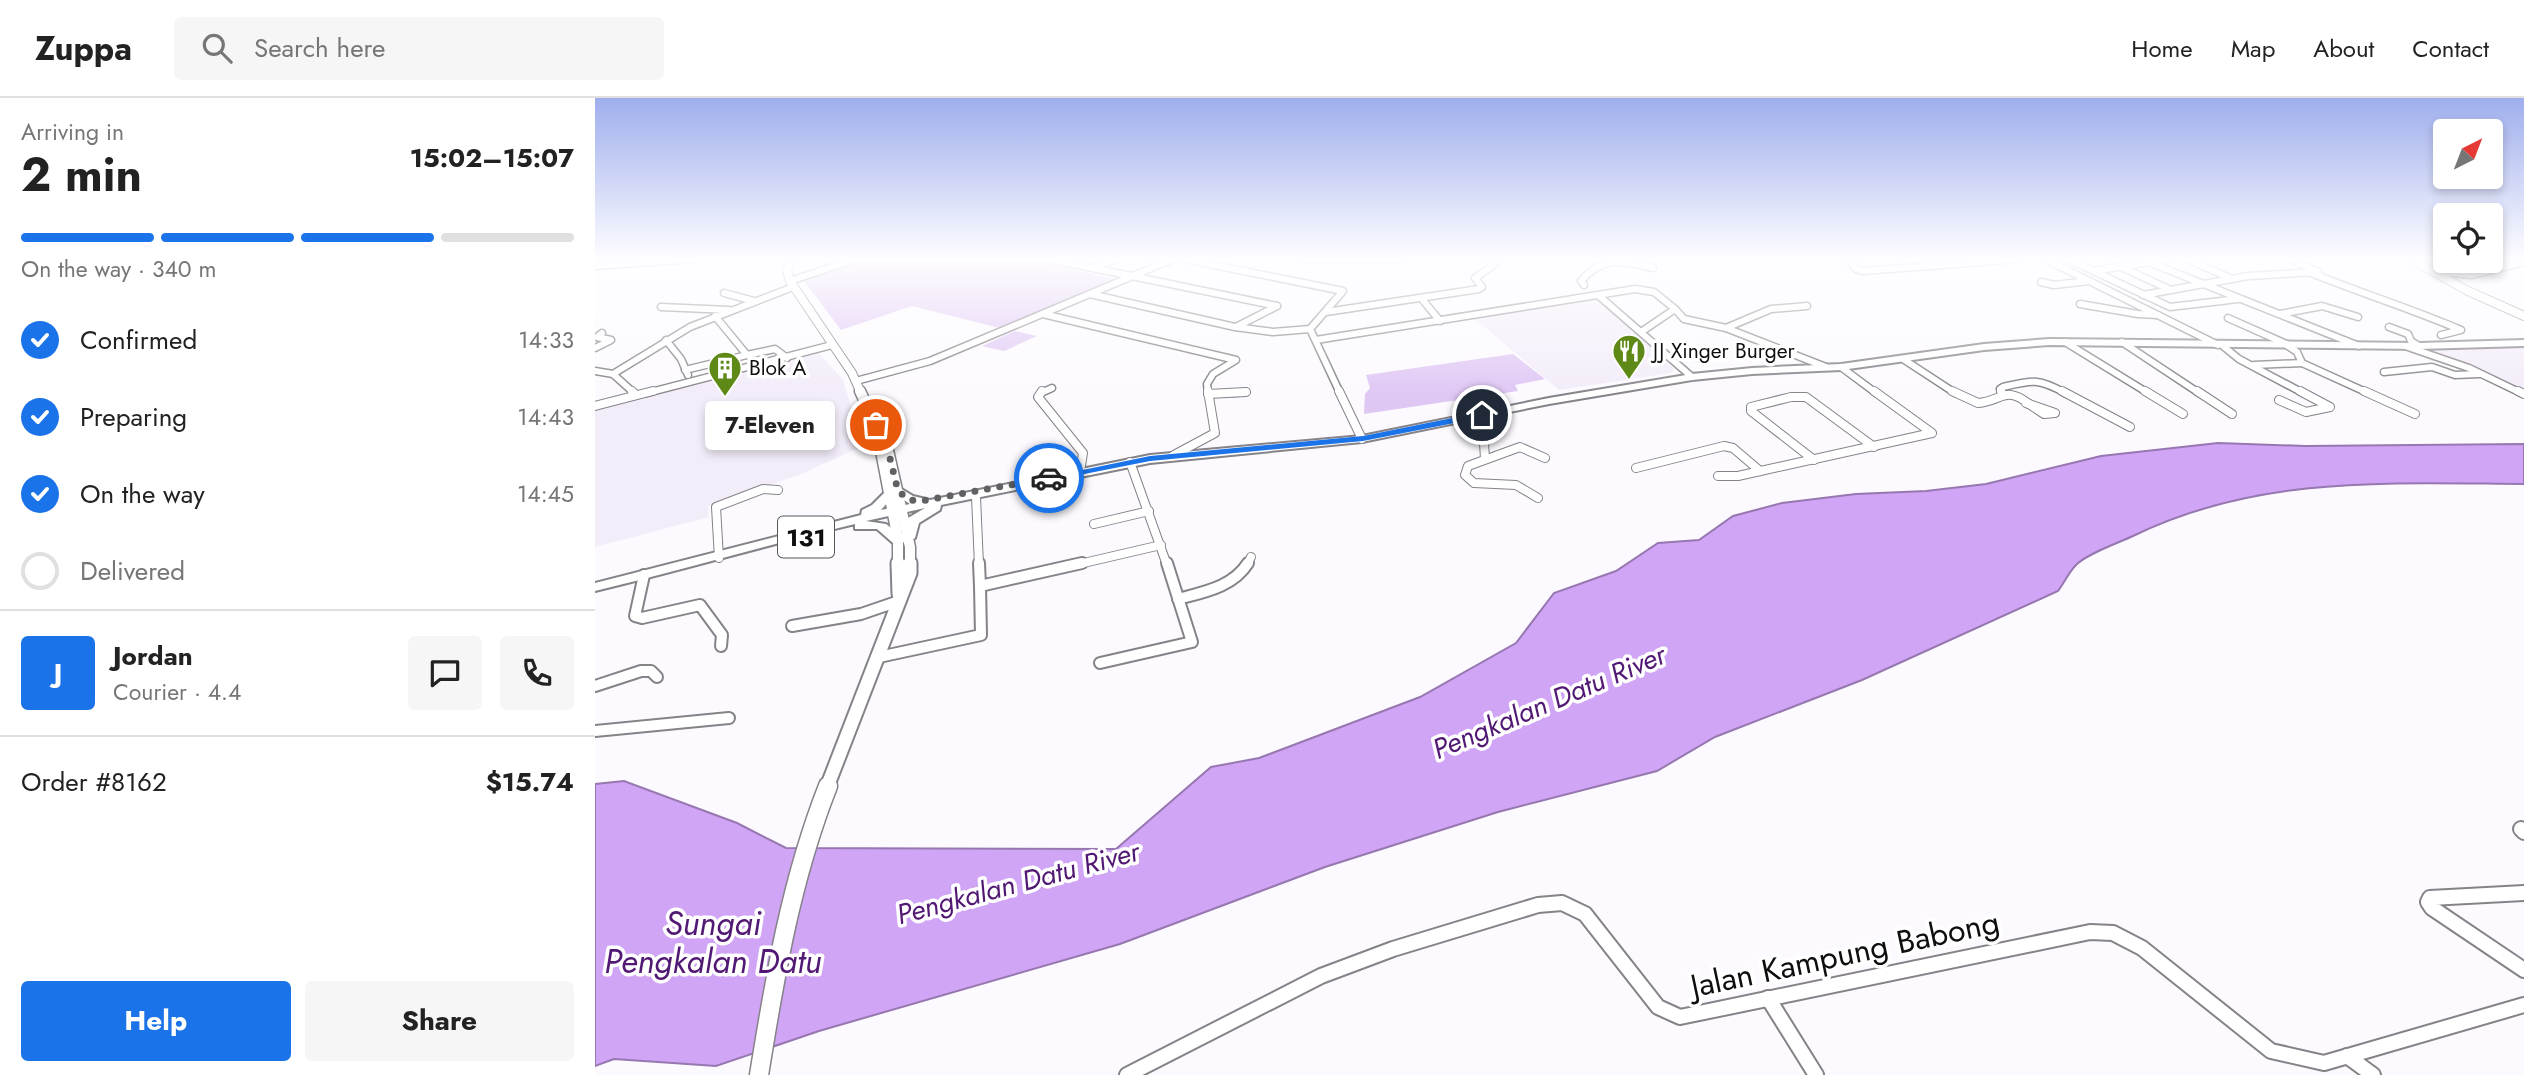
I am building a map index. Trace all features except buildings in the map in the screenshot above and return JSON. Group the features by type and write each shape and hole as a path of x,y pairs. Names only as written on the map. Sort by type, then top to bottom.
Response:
{"main road":[{"path":"759,1075 781,940 813,823 899,601 903,539 876,425 856,381 805,305"},
{"path":"2498,305 2524,316"},
{"name":"131","path":"644,575 897,512 1130,462 1363,439 1549,401 1692,377 1841,367 1984,347 2065,342 2290,346 2524,343"},
{"name":"131","path":"946,501 976,497 1080,472"},
{"path":"893,493 910,500 946,501"},
{"path":"828,529 876,508 893,493"},
{"path":"903,539 918,516 946,501"},
{"path":"828,529 880,525 903,539"},
{"path":"595,587 644,575"}],"street":[{"path":"613,374 666,340 744,305"},
{"path":"856,381 930,361 1064,305"},
{"path":"1136,305 1235,327 1273,332 1310,329 1332,305"},
{"path":"1235,327 1277,306 1270,305"},
{"path":"1326,312 1381,305"},
{"path":"1427,305 1440,321"},
{"path":"1316,340 1540,305"},
{"path":"1609,305 1692,377"},
{"path":"1670,305 1684,319 1726,328 1826,367"},
{"path":"2092,305 2139,316 2158,315"},
{"path":"2137,305 2221,345 2234,356 2330,407 2306,412 2279,400"},
{"path":"2167,305 2176,308 2198,305"},
{"path":"2258,305 2359,346"},
{"path":"2397,305 2459,329 2460,331 2441,335 2457,345"},
{"path":"1726,328 1771,309 1807,306"},
{"path":"2280,314 2320,306 2358,317"},
{"path":"661,307 730,310"},
{"path":"1641,332 1675,309"},
{"path":"1042,314 1235,359 1235,362 1209,379 1208,394 1215,433 1174,456"},
{"path":"715,316 747,355"},
{"path":"2228,318 2290,346 2297,352 2302,363"},
{"path":"2389,327 2408,334 2410,341 2420,346"},
{"path":"1310,329 1363,439"},
{"path":"595,348 611,340 597,337 602,333"},
{"path":"666,340 690,381"},
{"path":"2065,342 2182,414"},
{"path":"2122,342 2232,414"},
{"path":"595,405 832,345"},
{"path":"2405,346 2482,373 2524,394"},
{"path":"685,370 775,349 787,358"},
{"path":"1903,359 1971,401 1984,402 2002,394 2017,396 2026,403"},
{"path":"2251,365 2302,363 2415,414"},
{"path":"1718,476 1738,476 1932,433 1841,367"},
{"path":"2384,372 2432,367 2455,375 2482,373"},
{"path":"595,371 613,374 636,395"},
{"path":"2002,394 2001,387 2040,380 2130,426"},
{"path":"1052,388 1042,391 1038,397 1083,453 1080,472"},
{"path":"1208,394 1246,392"},
{"path":"1814,460 1751,411 1751,407 1791,397 1806,397 1874,447"},
{"path":"1456,420 1470,435 1484,443 1485,459"},
{"path":"1636,468 1724,446 1733,448 1760,471"},
{"path":"1538,498 1512,483 1471,482 1465,475 1466,469 1520,447 1545,458"},
{"path":"1100,663 1192,642 1161,545 1130,462"},
{"path":"719,556 716,507 767,488 778,490"},
{"path":"879,657 981,635 983,632 976,497"},
{"path":"1094,524 1149,511"},
{"path":"980,586 1161,545"},
{"path":"1178,599 1235,580 1246,568 1251,557"},
{"path":"644,575 635,616 642,618 700,605 722,635 720,646"},
{"path":"792,626 862,614 899,601"},
{"path":"595,686 647,671 657,677"},
{"path":"595,731 730,718"},
{"path":"2524,893 2430,898 2428,902 2432,908 2524,970"},
{"name":"Jalan Kampung Babong","path":"1127,1075 1321,976 1393,949 1538,905 1562,903 1585,914 1658,1007 1680,1017 2090,932 2113,933 2142,948 2270,1051 2324,1063 2524,1005"},
{"path":"1768,998 1816,1075"},
{"path":"2347,1056 2373,1075"}],"shaded area":[{"path":"822,305 1055,305 1000,328 912,306 841,330"},
{"path":"1563,305 1603,305 1675,370 1670,373 1559,390 1474,318"},
{"path":"1015,331 1037,336 1004,351 982,346"},
{"path":"2524,348 2524,392 2473,366 2428,350"},
{"path":"818,352 843,380 863,446 801,474 708,506 709,517 595,547 595,409"},
{"path":"1513,354 1545,379 1515,385 1518,391 1364,414 1365,394 1370,388 1366,375"}],"water":[{"name":"Sungai Pengkalan Datu","path":"2218,443 2305,446 2524,444 2524,484 2424,483 2325,487 2276,492 2180,516 2087,557 2073,568 2058,591 1862,680 1715,737 1657,771 1498,812 1325,867 1120,944 819,1031 716,1066 614,1059 595,1066 595,784 624,781 737,823 786,848 1116,849 1211,767 1259,758 1420,697 1516,643 1554,593 1616,571 1658,543 1699,540 1733,516 1782,503 1986,484 2101,456"}],"way so far":[{"path":"876,425 885,438 898,491 910,500 944,499 1049,478"}],"place":[{"name":"JJ Xinger Burger","path":"1629,381"},
{"name":"Blok A","path":"725,398"},
{"name":"7-Eleven","path":"876,425"}],"route":[{"path":"1049,478 1150,458 1363,439 1482,415"}],"water label":[{"name":"Pengkalan Datu River","path":"1549,702"},
{"name":"Pengkalan Datu River","path":"1018,883"}]}
